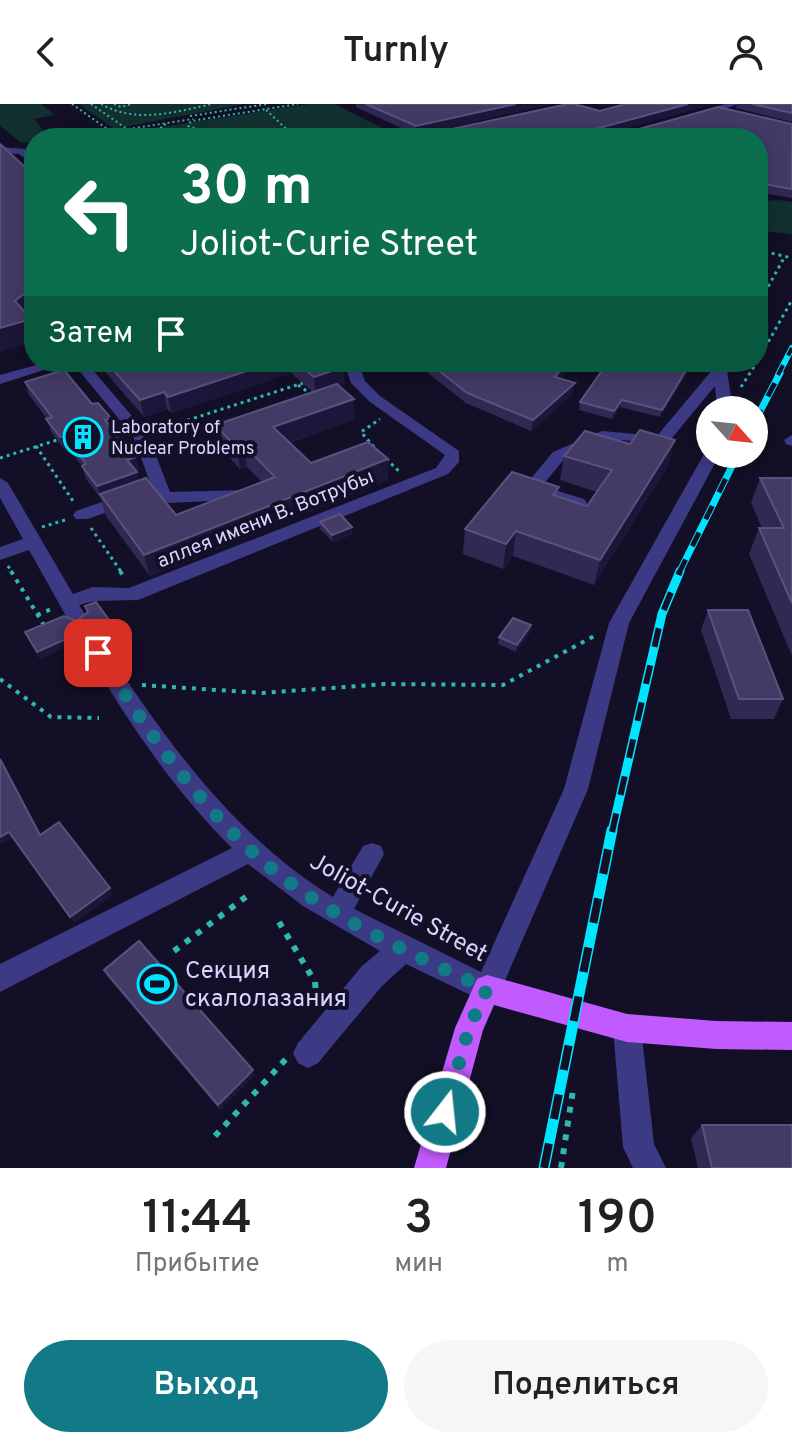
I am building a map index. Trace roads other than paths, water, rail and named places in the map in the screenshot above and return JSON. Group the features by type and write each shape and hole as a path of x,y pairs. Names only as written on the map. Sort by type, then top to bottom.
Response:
{"main road":[{"name":"Joliot-Curie Street","path":"487,989 627,1028 716,1035 792,1036"},
{"path":"430,1168 469,1028 487,989"}],"street":[{"path":"695,104 741,116"},
{"path":"687,117 735,104"},
{"path":"622,121 643,128"},
{"path":"650,128 660,125"},
{"path":"0,150 24,153"},
{"path":"0,380 28,372"},
{"path":"87,372 140,435 163,495 169,498 248,495"},
{"name":"аллея имени В. Вотрубы","path":"77,619 93,594 123,597 135,594 442,471 451,462 453,454 449,448 419,432 392,411 358,383 354,372"},
{"path":"578,503 531,488 559,455 608,434 661,441 716,372"},
{"path":"722,372 724,396"},
{"path":"487,989 576,789 619,623 704,468"},
{"name":"Joliot-Curie Street","path":"0,483 77,619 118,684 205,802 251,850 288,881 337,913 487,989"},
{"path":"82,515 160,487"},
{"path":"1,554 31,537"},
{"path":"0,978 251,850"},
{"path":"337,913 372,854"},
{"path":"308,1053 372,976 403,949"},
{"path":"627,1028 641,1161"}],"railway":[{"path":"778,375 792,348"},
{"path":"768,396 780,373"},
{"path":"679,573 731,468"},
{"path":"612,832 662,614 680,571"},
{"path":"544,1168 612,830"}],"place":[{"name":"Laboratory of Nuclear Problems","path":"83,437"},
{"name":"Секция скалолазания","path":"157,984"}]}
